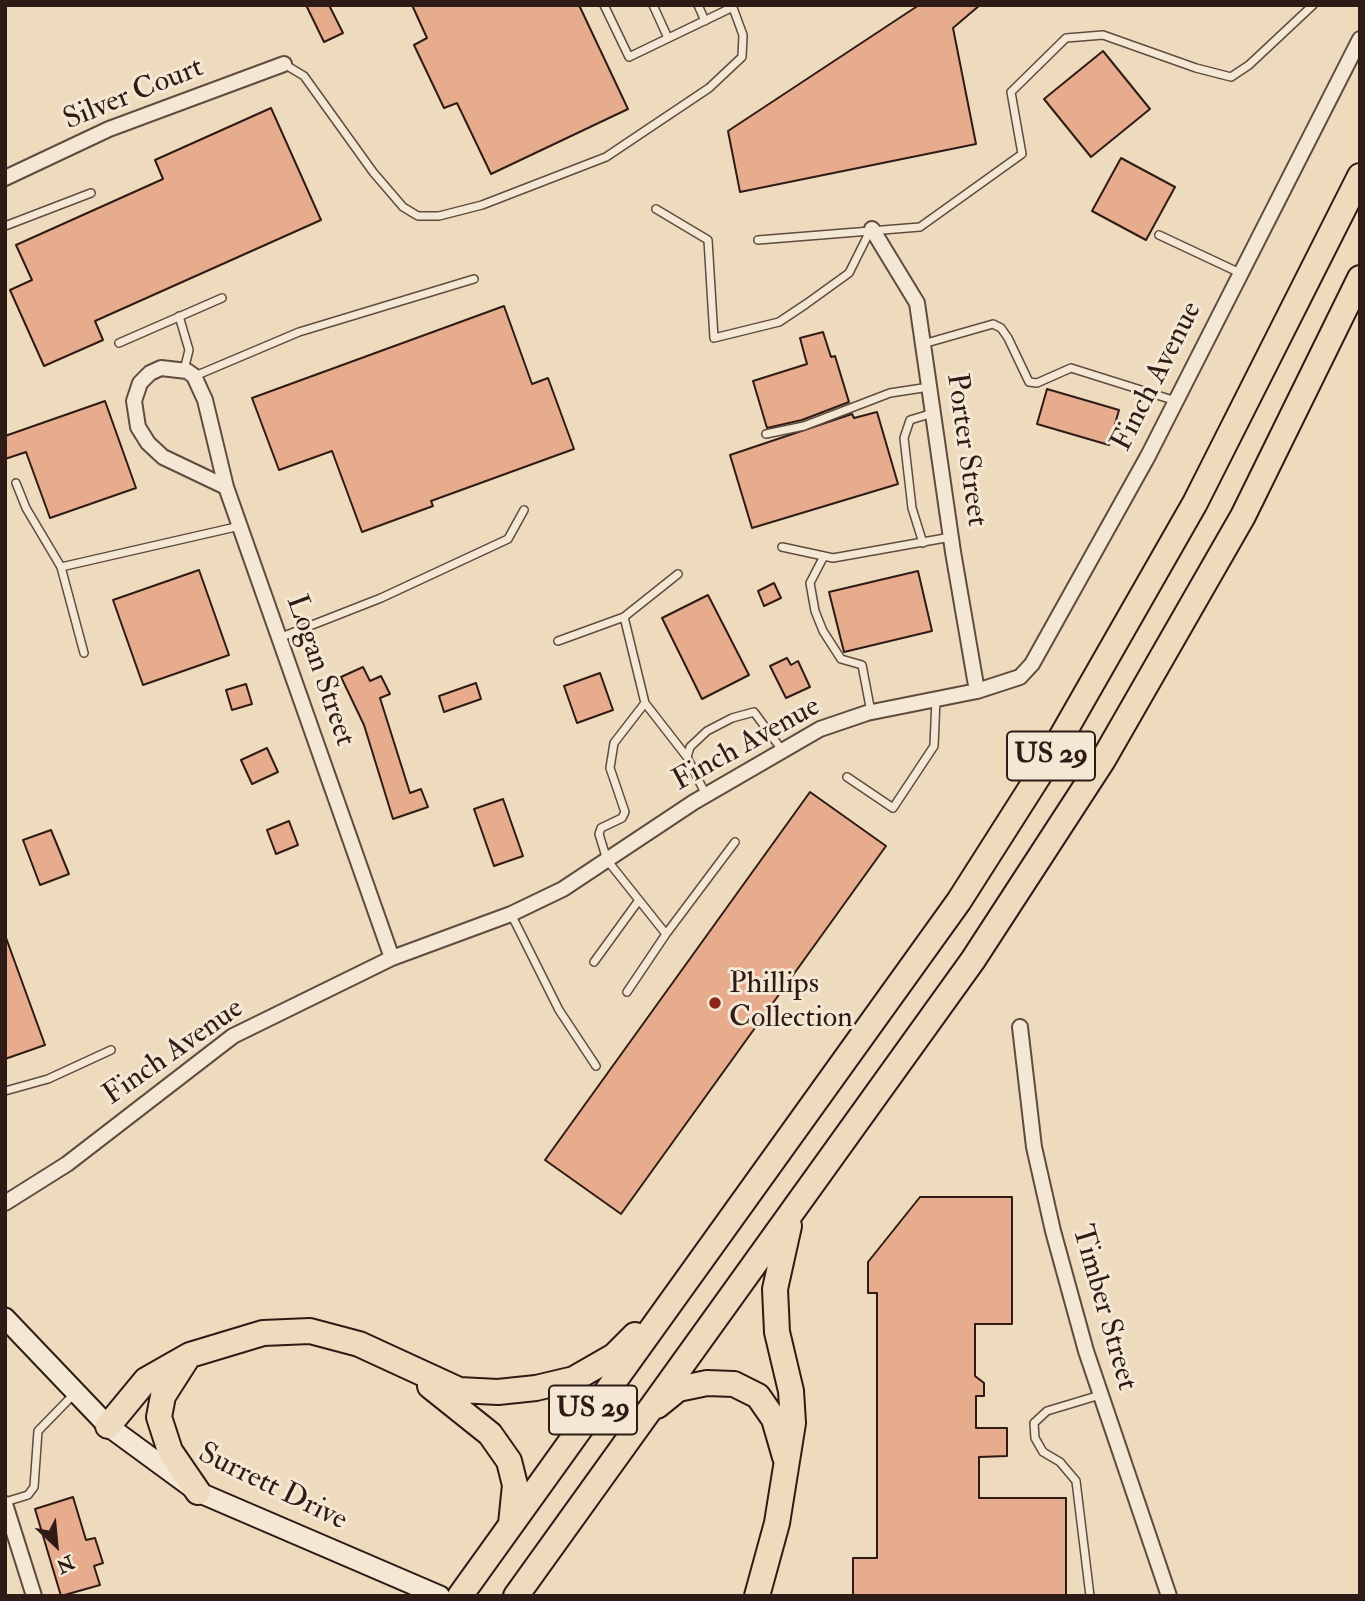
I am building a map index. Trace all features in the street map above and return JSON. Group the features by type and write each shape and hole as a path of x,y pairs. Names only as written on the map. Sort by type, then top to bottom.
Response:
{"highway":[{"name":"US 29","path":"460,1596 959,901 1043,769 1195,503 1360,176"},
{"name":"US 29","path":"516,1596 973,960 1103,760 1242,516 1360,278"},
{"path":"757,1596 777,1523 793,1423 791,1391 777,1332 775,1289 793,1209"},
{"path":"108,1426 146,1380 190,1355 263,1332 310,1331 359,1344 460,1390 498,1392 536,1388 574,1379 614,1356 675,1296"},
{"path":"190,1355 163,1396 159,1417 170,1451 198,1492"},
{"path":"405,1366 490,1434 509,1461 515,1485 511,1525"},
{"path":"644,1416 678,1390 707,1383 734,1384 758,1396 774,1419 787,1464"}],"street":[{"name":"Finch Avenue","path":"5,1203 67,1164 233,1036 392,958 511,914 563,888 706,795 820,729 871,712 977,691 1020,677 1032,664 1176,401 1360,39"},
{"name":"Silver Court","path":"5,178 109,130 284,64"},
{"name":"Porter Street","path":"872,229 918,303 951,537 977,691"},
{"path":"189,374 161,368 140,383 134,401 138,427 148,443 163,457 226,487"},
{"name":"Logan Street","path":"189,374 205,400 226,487 392,958"},
{"name":"Timber Street","path":"1020,1027 1034,1147 1053,1231 1100,1395 1169,1596"},
{"name":"Surrett Drive","path":"6,1321 108,1426 198,1492 440,1596"},
{"path":"5,1503 34,1596"}],"lane":[{"path":"284,64 304,76 373,172 403,206 418,216 439,216 482,205 606,157 709,88 743,57 743,35 733,6 629,57 604,5"},
{"path":"653,5 668,38"},
{"path":"698,5 705,21"},
{"path":"758,240 920,227 1022,154 1011,92 1066,38 1103,35 1196,68 1231,77 1250,65 1313,5"},
{"path":"5,226 91,193"},
{"path":"656,209 708,240 713,338 779,322 806,304 849,273 872,229"},
{"path":"1159,235 1241,273"},
{"path":"179,316 189,350 189,374 299,332 474,279"},
{"path":"119,343 222,298"},
{"path":"923,344 993,324 1001,328 1008,338 1029,382 1037,383 1071,368 1176,401"},
{"path":"766,433 804,426 890,393 929,387"},
{"path":"923,543 912,508 904,438 910,420 933,413"},
{"path":"16,483 26,508 61,567 84,653"},
{"path":"279,638 381,598 508,539 524,510"},
{"path":"61,567 240,526"},
{"path":"782,547 833,558 951,537"},
{"path":"824,556 810,583 815,611 823,631 841,659 862,665 871,712"},
{"path":"558,641 624,617 678,574"},
{"path":"624,617 645,702 687,757 706,795"},
{"path":"847,777 893,808 934,746 936,699"},
{"path":"645,702 614,743 610,768 625,812 622,818 601,828 599,834 607,860 666,934"},
{"path":"687,757 690,747 707,731 732,718 754,712 782,750"},
{"path":"627,992 666,934 735,842"},
{"path":"594,962 639,900"},
{"path":"511,914 559,1010 596,1066"},
{"path":"5,1091 47,1079 111,1050"},
{"path":"5,1503 28,1495 34,1487 38,1431 76,1392"},
{"path":"1090,1596 1076,1481 1060,1462 1043,1452 1035,1438 1034,1423 1047,1411 1100,1395"}],"building":[{"path":"306,5 329,5 343,33 324,42"},
{"path":"412,5 579,5 628,109 491,174 457,103 444,108 414,45 427,38"},
{"path":"919,5 980,5 953,28 976,144 740,192 728,131"},
{"path":"1103,51 1150,109 1091,157 1044,99"},
{"path":"271,108 321,220 95,321 103,340 44,366 10,290 32,280 16,245 163,179 155,160"},
{"path":"1121,158 1175,187 1146,240 1092,211"},
{"path":"504,306 532,384 548,378 574,449 431,501 433,506 362,532 332,451 279,470 252,398"},
{"path":"823,332 831,357 835,356 849,402 802,420 767,428 753,381 807,364 800,338"},
{"path":"1047,389 1119,410 1109,445 1037,424"},
{"path":"105,401 136,488 50,518 26,452 5,459 5,436"},
{"path":"877,412 898,484 752,528 730,455 852,414 854,418"},
{"path":"199,570 229,655 143,685 113,600"},
{"path":"918,571 932,631 844,652 829,592"},
{"path":"774,583 781,598 764,606 758,591"},
{"path":"708,595 749,675 702,699 662,618"},
{"path":"787,658 791,665 798,661 810,687 786,698 770,666"},
{"path":"363,667 370,681 381,676 390,694 380,698 410,793 421,789 428,807 393,819 364,725 341,677"},
{"path":"600,673 613,710 577,723 564,686"},
{"path":"476,683 481,699 444,712 439,696"},
{"path":"246,684 252,704 232,710 226,690"},
{"path":"267,748 278,772 252,784 241,760"},
{"name":"Phillips Collection","path":"810,792 886,846 621,1214 545,1160"},
{"path":"503,799 523,856 494,866 474,809"},
{"path":"289,821 298,845 276,854 267,830"},
{"path":"51,830 69,874 40,885 23,840"},
{"path":"5,935 45,1045 5,1059"},
{"path":"920,1197 1012,1197 1012,1324 975,1324 975,1376 984,1383 984,1396 976,1396 976,1428 1007,1428 1007,1456 979,1457 979,1498 1066,1498 1066,1596 853,1596 853,1558 877,1558 877,1293 868,1293 868,1262"},
{"path":"73,1497 86,1540 95,1538 103,1563 94,1566 100,1585 61,1596 35,1509"}],"place":[{"name":"Phillips Collection","path":"715,1003"}]}
